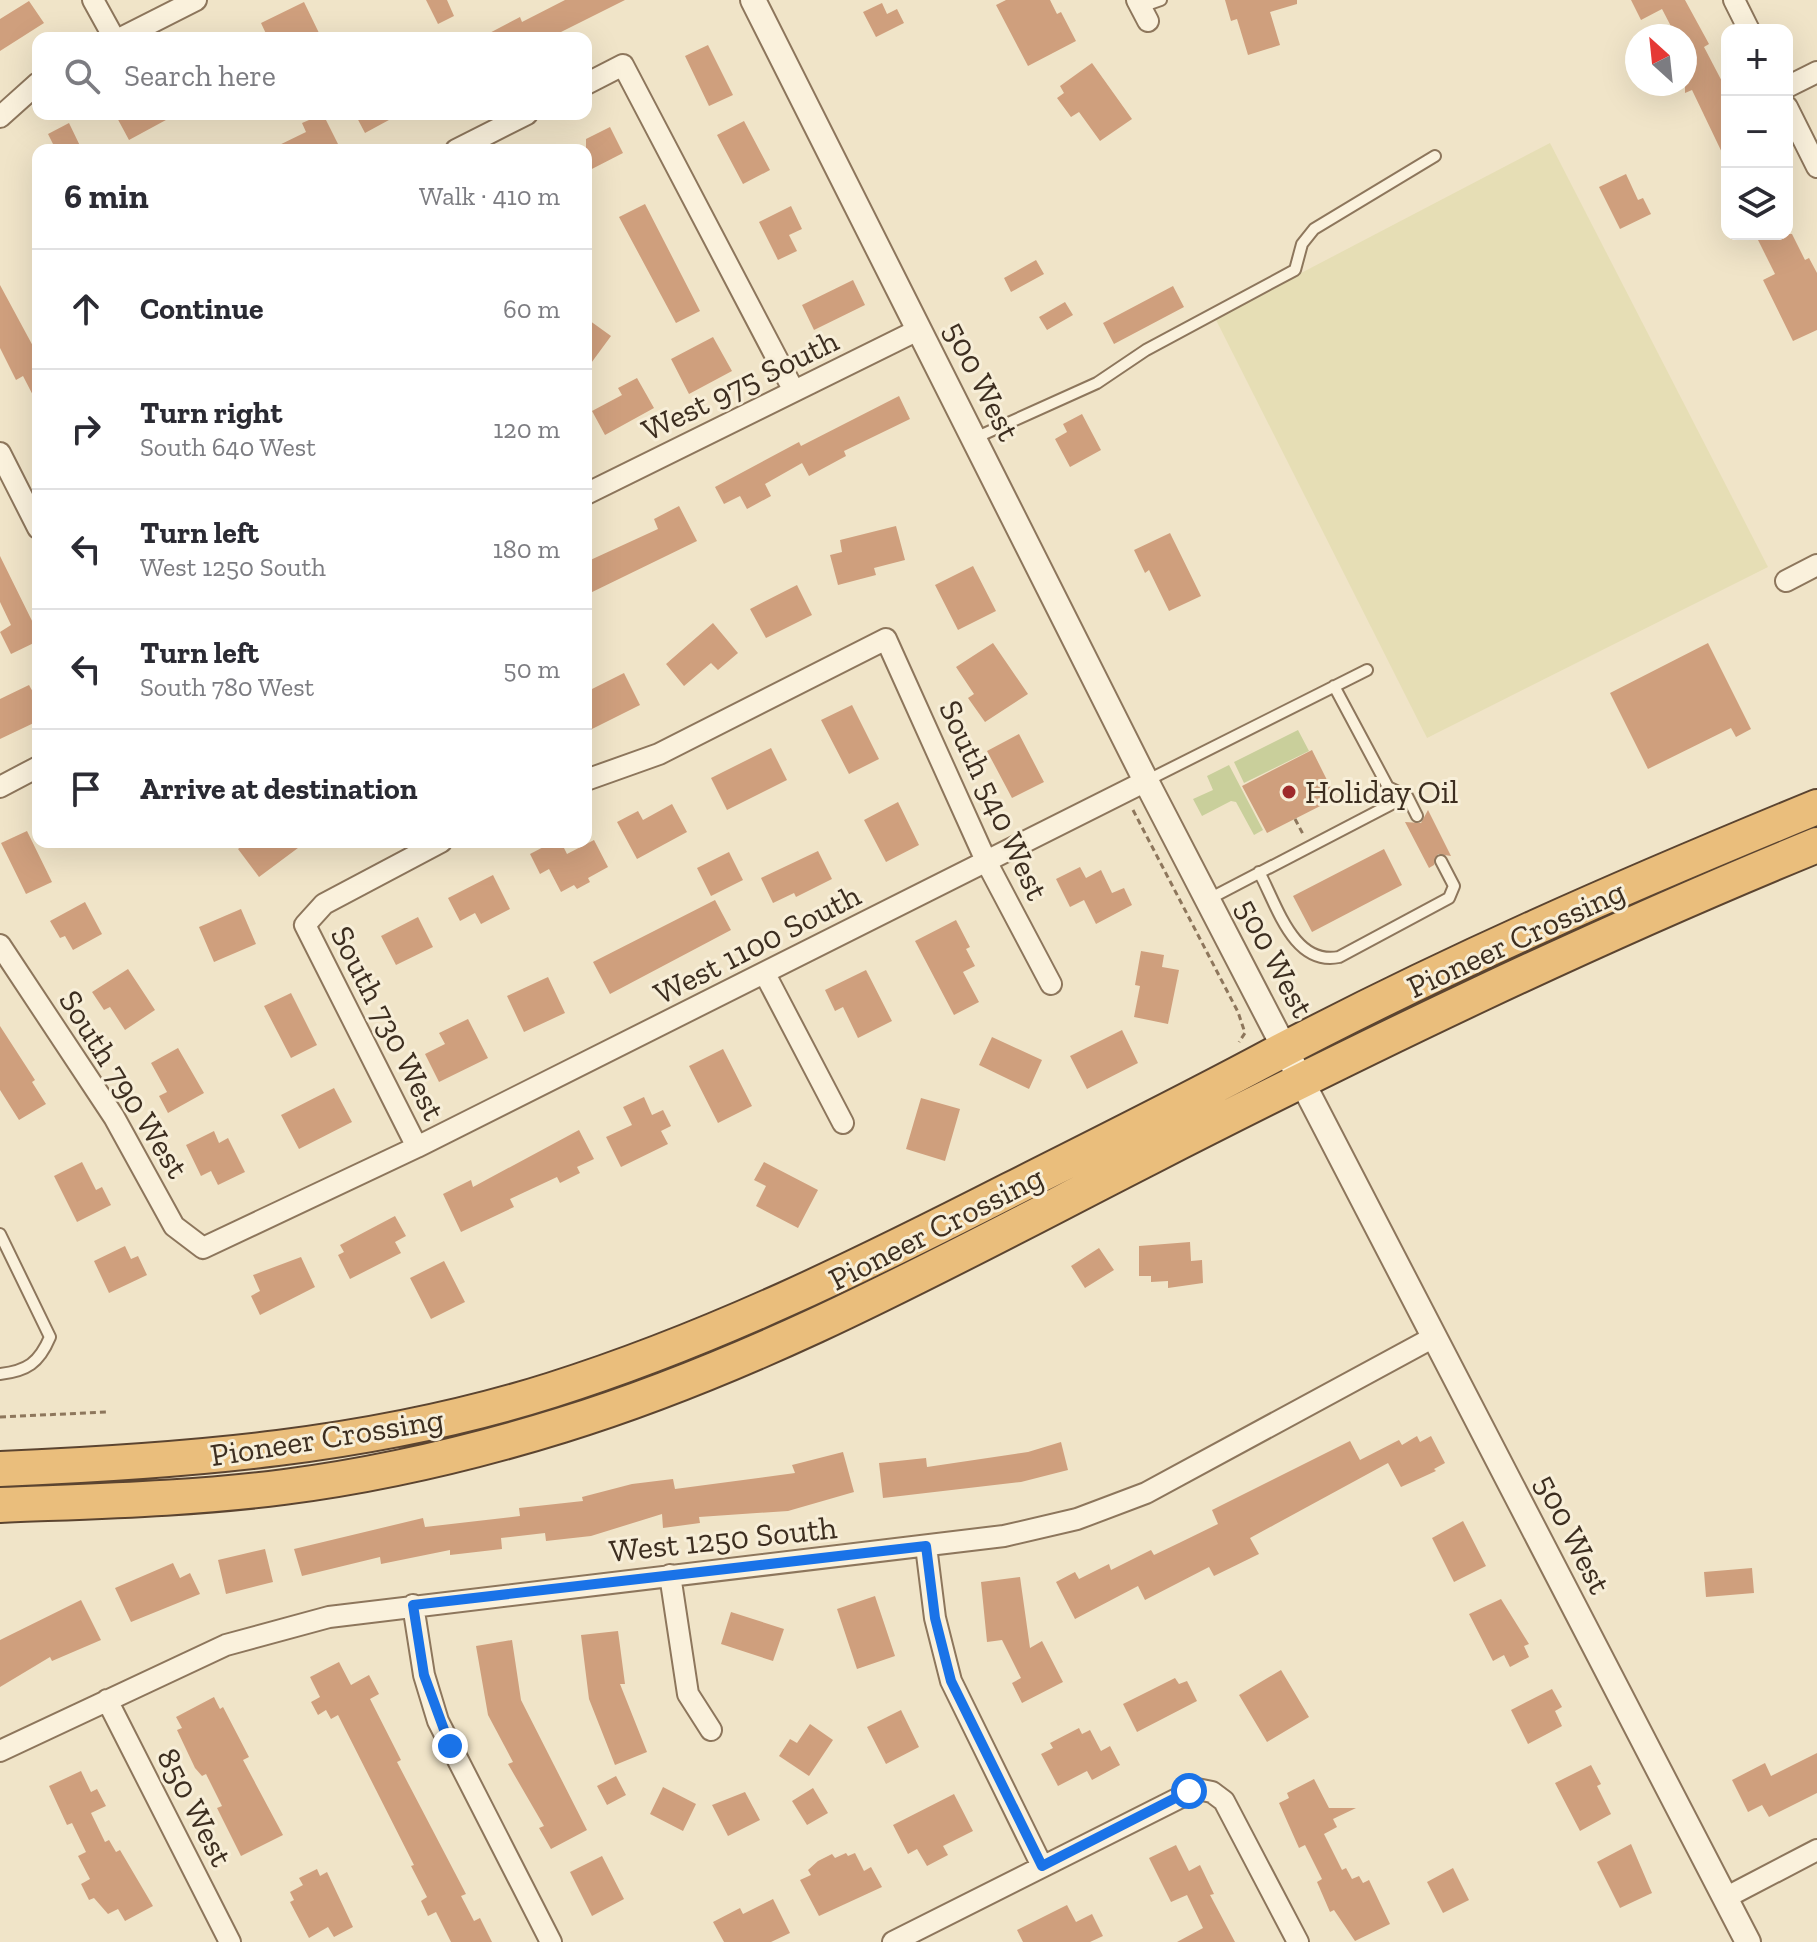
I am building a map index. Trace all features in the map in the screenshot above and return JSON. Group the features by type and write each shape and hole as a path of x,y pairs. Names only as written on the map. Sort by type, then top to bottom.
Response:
{"highway":[{"name":"Pioneer Crossing","path":"0,1469 153,1463 279,1451 420,1425 548,1392 659,1354 835,1279 1286,1049 1530,929 1817,807"},
{"name":"Pioneer Crossing","path":"0,1505 152,1499 285,1487 432,1460 561,1425 672,1387 845,1313 1303,1079 1551,959 1817,845"}],"street":[{"path":"93,0 111,32"},
{"path":"133,32 196,0"},
{"name":"500 West","path":"753,0 1146,781 1748,1942"},
{"path":"1734,0 1746,24"},
{"path":"592,81 623,65 794,391"},
{"path":"1793,84 1817,72"},
{"path":"0,117 32,88"},
{"path":"1793,119 1817,167"},
{"path":"468,144 515,120"},
{"name":"West 975 South","path":"592,491 920,329"},
{"path":"0,453 32,516"},
{"path":"1786,581 1817,565"},
{"name":"South 540 West","path":"592,778 659,754 886,639 987,863 1051,984"},
{"path":"0,787 32,770"},
{"name":"West 1100 South","path":"203,1248 417,1147 1146,781"},
{"name":"South 730 West","path":"417,1147 305,925 324,904 430,848"},
{"name":"South 790 West","path":"0,945 114,1117 174,1226 203,1248"},
{"path":"765,974 843,1123"},
{"name":"West 1250 South","path":"0,1751 226,1645 329,1617 1004,1536 1077,1519 1146,1493 1434,1337"},
{"path":"926,1546 935,1618 951,1681 1042,1866"},
{"path":"670,1575 688,1694 711,1730"},
{"path":"413,1605 424,1675 438,1721 551,1942"},
{"name":"850 West","path":"107,1700 230,1942"},
{"path":"893,1942 1189,1791 1212,1792 1229,1808 1298,1942"},
{"path":"1725,1898 1817,1850"}],"lane":[{"path":"975,438 1097,383 1146,350 1295,270 1302,244 1314,229 1435,156"},
{"name":"West 1100 South","path":"1146,781 1367,670"},
{"path":"1334,686 1388,787 1407,796 1417,816"},
{"path":"1208,900 1407,796"},
{"path":"1259,872 1301,949 1326,960 1339,957 1449,898 1454,886 1441,861"},
{"path":"0,1234 50,1337 43,1353 30,1367 0,1374"}],"path":[{"path":"1133,815 1238,1012 1245,1033"},
{"path":"0,1417 106,1412"}],"shaded area":[{"path":"1550,143 1768,567 1427,738 1215,318"}],"green space":[{"path":"1298,730 1309,751 1244,783 1234,762"},
{"path":"1229,765 1263,830 1254,835 1236,802 1231,801 1202,816 1193,799 1213,790 1207,776"}],"building":[{"path":"426,0 447,0 454,16 438,24"},
{"path":"565,0 625,0 561,32 491,32 520,17 522,22"},
{"path":"1006,0 1050,0 1057,14 1061,12 1076,41 1028,66 996,5"},
{"path":"1225,0 1297,0 1297,4 1270,12 1280,45 1248,55 1237,19 1231,21"},
{"path":"1631,0 1685,0 1709,44 1704,47 1721,80 1721,150 1695,96 1697,24 1670,24 1662,9 1641,20"},
{"path":"29,1 44,23 0,51 0,19"},
{"path":"304,2 319,32 265,32 261,23"},
{"path":"882,3 887,14 897,9 904,23 876,37 863,12"},
{"path":"708,45 733,95 709,106 685,56"},
{"path":"1092,63 1132,119 1100,141 1079,112 1071,117 1057,98 1064,93 1060,86"},
{"path":"118,120 166,120 129,140"},
{"path":"326,120 338,144 281,144 306,132 302,123"},
{"path":"358,120 389,120 365,133"},
{"path":"744,121 770,170 743,184 717,135"},
{"path":"69,123 79,144 53,144 48,134"},
{"path":"610,127 623,153 592,169 592,144 586,144 586,139"},
{"path":"1626,174 1638,200 1643,198 1651,214 1620,229 1599,187"},
{"path":"645,204 700,311 676,323 619,217"},
{"path":"791,206 802,229 789,235 797,251 778,260 759,222"},
{"path":"1793,236 1805,260 1809,258 1817,273 1817,330 1793,341 1763,280 1775,274 1758,240 1793,240"},
{"path":"1036,260 1044,274 1011,292 1004,278"},
{"path":"853,280 865,305 814,330 802,305"},
{"path":"0,285 32,344 32,393 23,376 16,380 0,348"},
{"path":"1173,286 1184,307 1114,344 1103,323"},
{"path":"1065,302 1073,315 1047,330 1039,317"},
{"path":"592,322 611,336 592,362"},
{"path":"713,337 732,371 689,394 671,359"},
{"path":"637,378 654,408 605,435 592,411 622,395 618,388"},
{"path":"899,396 910,419 844,451 846,456 809,476 802,463 765,484 771,496 747,509 740,496 724,504 715,487 799,442 801,446"},
{"path":"1082,414 1101,450 1070,467 1055,439 1067,432 1063,424"},
{"path":"679,506 697,541 592,592 592,559 658,529 654,519"},
{"path":"896,526 905,560 874,568 876,575 838,585 830,555 842,552 840,540"},
{"path":"1170,533 1201,596 1169,611 1149,570 1145,573 1134,550"},
{"path":"0,556 32,621 32,644 11,654 0,632 11,625 0,602"},
{"path":"973,566 996,611 958,630 935,585"},
{"path":"797,585 812,615 766,638 750,609"},
{"path":"713,623 738,653 718,670 711,663 684,686 666,664"},
{"path":"993,643 1028,694 985,722 968,698 974,694 956,667"},
{"path":"1708,643 1751,729 1736,737 1731,728 1648,769 1610,693"},
{"path":"624,673 640,705 592,729 592,689"},
{"path":"29,685 32,690 32,724 0,739 0,699"},
{"path":"852,705 879,759 849,774 821,720"},
{"path":"1019,734 1044,782 1012,798 987,751"},
{"path":"771,748 787,780 727,810 711,778"},
{"name":"Holiday Oil","path":"1312,750 1336,798 1267,833 1242,786"},
{"path":"898,802 919,845 886,862 864,820"},
{"path":"672,804 687,832 637,859 617,822 638,811 643,820"},
{"path":"1428,810 1451,856 1438,854 1434,865 1429,868 1405,822 1421,823"},
{"path":"27,831 32,848 35,848 52,882 26,894 1,843"},
{"path":"592,841 608,867 588,878 590,882 577,889 574,885 561,892 549,869 540,874 530,854 542,848 564,848 567,854 579,848 592,848"},
{"path":"239,848 298,848 259,877"},
{"name":"Holiday Oil","path":"1384,849 1402,885 1312,932 1293,896"},
{"path":"818,851 832,879 796,897 794,893 773,903 761,878"},
{"path":"729,852 743,880 711,896 697,868"},
{"path":"1080,867 1086,878 1101,870 1112,893 1124,888 1132,905 1096,924 1084,900 1070,907 1056,879"},
{"path":"493,875 510,909 481,924 475,913 460,921 448,898"},
{"path":"715,900 731,930 610,994 593,962"},
{"path":"85,902 102,934 73,950 65,936 60,938 50,921"},
{"path":"241,909 256,944 214,962 199,927"},
{"path":"418,917 433,947 396,965 381,936"},
{"path":"956,920 970,947 966,949 975,966 963,972 979,1002 954,1015 915,941"},
{"path":"1141,951 1164,955 1162,967 1179,970 1168,1024 1134,1017 1140,986 1135,985"},
{"path":"128,969 155,1010 125,1030 110,1007 104,1010 92,992"},
{"path":"866,970 892,1021 858,1038 843,1007 835,1011 825,990"},
{"path":"548,977 565,1013 524,1032 507,996"},
{"path":"291,993 317,1045 291,1058 264,1006"},
{"path":"468,1019 488,1058 439,1082 425,1054 445,1044 439,1033"},
{"path":"0,1026 35,1080 32,1082 46,1104 19,1120 0,1090"},
{"path":"1122,1030 1138,1063 1087,1089 1070,1056"},
{"path":"992,1037 1042,1060 1029,1089 979,1065"},
{"path":"178,1048 204,1093 168,1113 159,1096 167,1092 151,1063"},
{"path":"723,1049 752,1106 718,1123 689,1066"},
{"path":"334,1088 352,1122 299,1149 281,1115"},
{"path":"644,1097 652,1115 663,1110 671,1126 661,1131 668,1144 621,1167 606,1137 632,1125 623,1107"},
{"path":"921,1098 960,1109 945,1161 906,1149"},
{"path":"579,1130 594,1159 577,1167 580,1173 560,1183 557,1177 510,1199 514,1207 461,1232 443,1194 471,1180 473,1187"},
{"path":"214,1131 219,1143 228,1138 245,1172 218,1185 211,1171 201,1176 186,1145"},
{"path":"82,1162 96,1190 102,1187 111,1205 77,1222 54,1176"},
{"path":"764,1162 818,1190 798,1228 756,1206 766,1186 754,1180"},
{"path":"395,1216 406,1236 395,1242 401,1253 350,1279 338,1255 344,1252 340,1245"},
{"path":"1190,1242 1191,1261 1202,1260 1203,1283 1168,1288 1168,1281 1151,1282 1151,1276 1139,1276 1139,1246"},
{"path":"125,1246 131,1259 138,1256 147,1275 109,1293 94,1261"},
{"path":"1099,1248 1114,1270 1085,1288 1071,1266"},
{"path":"301,1257 315,1287 260,1315 251,1296 260,1291 253,1275"},
{"path":"444,1261 465,1302 431,1319 410,1278"},
{"path":"1417,1436 1420,1442 1431,1436 1445,1463 1434,1469 1436,1471 1401,1487 1388,1463 1250,1538 1259,1554 1214,1576 1209,1567 1145,1600 1138,1586 1075,1619 1056,1582 1075,1572 1079,1579 1109,1564 1111,1570 1151,1550 1154,1555 1218,1524 1212,1510 1350,1441 1360,1460 1399,1440 1402,1445"},
{"path":"1061,1442 1068,1470 1021,1482 883,1498 879,1463 926,1458 927,1467 1028,1452"},
{"path":"843,1452 854,1492 788,1511 699,1517 700,1523 663,1528 662,1514 591,1536 546,1541 545,1533 501,1538 502,1549 450,1555 450,1550 381,1564 380,1557 302,1576 294,1549 423,1518 425,1527 520,1516 519,1508 583,1501 582,1497 632,1484 673,1479 675,1489 795,1473 792,1465"},
{"path":"1463,1521 1486,1566 1454,1582 1432,1538"},
{"path":"265,1549 273,1582 226,1594 218,1560"},
{"path":"173,1563 180,1578 190,1573 200,1594 131,1622 115,1588"},
{"path":"1752,1568 1754,1593 1706,1597 1704,1572"},
{"path":"1020,1577 1030,1648 1042,1641 1063,1682 1022,1703 1012,1683 1021,1678 1002,1640 987,1642 981,1582"},
{"path":"875,1596 895,1656 857,1669 837,1609"},
{"path":"1501,1599 1529,1644 1524,1646 1529,1657 1510,1667 1504,1655 1493,1661 1469,1614"},
{"path":"81,1600 101,1640 52,1661 50,1657 0,1687 0,1640"},
{"path":"731,1612 784,1629 773,1661 721,1644"},
{"path":"618,1631 625,1684 620,1684 647,1752 615,1765 589,1699 581,1635"},
{"path":"512,1640 521,1700 587,1830 551,1849 539,1828 544,1826 508,1764 513,1762 488,1715 476,1646"},
{"path":"339,1662 351,1685 369,1675 379,1694 370,1699 401,1760 397,1762 466,1894 461,1896 474,1921 480,1918 492,1942 451,1942 436,1912 428,1916 421,1901 427,1897 411,1866 414,1865 338,1715 331,1719 326,1710 318,1715 311,1702 320,1697 310,1677"},
{"path":"1281,1670 1309,1717 1267,1742 1239,1695"},
{"path":"1175,1678 1179,1684 1187,1681 1197,1701 1137,1732 1123,1704"},
{"path":"1552,1689 1562,1707 1555,1711 1562,1726 1528,1744 1511,1710"},
{"path":"214,1697 220,1709 223,1707 249,1757 243,1760 283,1835 241,1856 217,1808 222,1806 206,1774 202,1776 195,1768 177,1730 182,1728 176,1717"},
{"path":"901,1710 919,1747 886,1764 867,1727"},
{"path":"810,1724 833,1740 809,1776 779,1756 790,1739 797,1743"},
{"path":"1079,1728 1082,1734 1090,1730 1101,1751 1110,1746 1120,1765 1092,1780 1087,1771 1058,1786 1041,1754 1053,1748 1050,1743"},
{"path":"1817,1753 1817,1793 1769,1817 1762,1805 1748,1812 1732,1780 1765,1763 1771,1776"},
{"path":"1591,1765 1611,1814 1580,1831 1555,1783"},
{"path":"81,1771 91,1792 97,1789 106,1806 91,1813 105,1842 109,1840 116,1852 120,1850 153,1906 125,1921 118,1909 108,1914 94,1898 89,1900 81,1884 90,1879 78,1856 86,1852 72,1823 67,1825 49,1786"},
{"path":"616,1776 626,1795 607,1805 597,1786"},
{"path":"1314,1779 1329,1808 1356,1808 1333,1819 1337,1827 1324,1834 1342,1870 1346,1868 1352,1879 1359,1876 1363,1883 1369,1880 1390,1924 1355,1941 1334,1910 1330,1912 1317,1882 1322,1879 1305,1845 1299,1848 1279,1803 1289,1798 1287,1793"},
{"path":"663,1787 696,1804 683,1831 650,1814"},
{"path":"813,1788 828,1813 807,1825 792,1801"},
{"path":"745,1792 760,1820 728,1836 712,1805"},
{"path":"954,1794 973,1831 943,1846 948,1855 927,1866 917,1849 908,1854 893,1825"},
{"path":"1631,1844 1652,1893 1620,1908 1597,1862"},
{"path":"1176,1845 1189,1871 1200,1865 1214,1894 1210,1895 1235,1942 1177,1942 1203,1928 1187,1895 1171,1902 1149,1858"},
{"path":"846,1853 848,1856 855,1853 864,1871 871,1867 882,1887 819,1916 800,1880 811,1875 808,1870 818,1861 832,1854 835,1858"},
{"path":"602,1856 624,1899 592,1916 570,1872"},
{"path":"1453,1868 1469,1900 1443,1913 1427,1882"},
{"path":"317,1869 320,1876 327,1872 353,1927 334,1937 328,1927 309,1938 290,1902 294,1900 290,1892 303,1885 299,1878"},
{"path":"773,1899 790,1933 771,1942 724,1942 713,1922 740,1908 743,1914"},
{"path":"1067,1905 1076,1922 1092,1914 1103,1936 1090,1942 1023,1942 1017,1930"}],"place":[{"name":"Holiday Oil","path":"1289,792"}],"route":[{"path":"450,1746 429,1695 413,1605 926,1546 935,1618 951,1681 1042,1866 1189,1791"}]}
